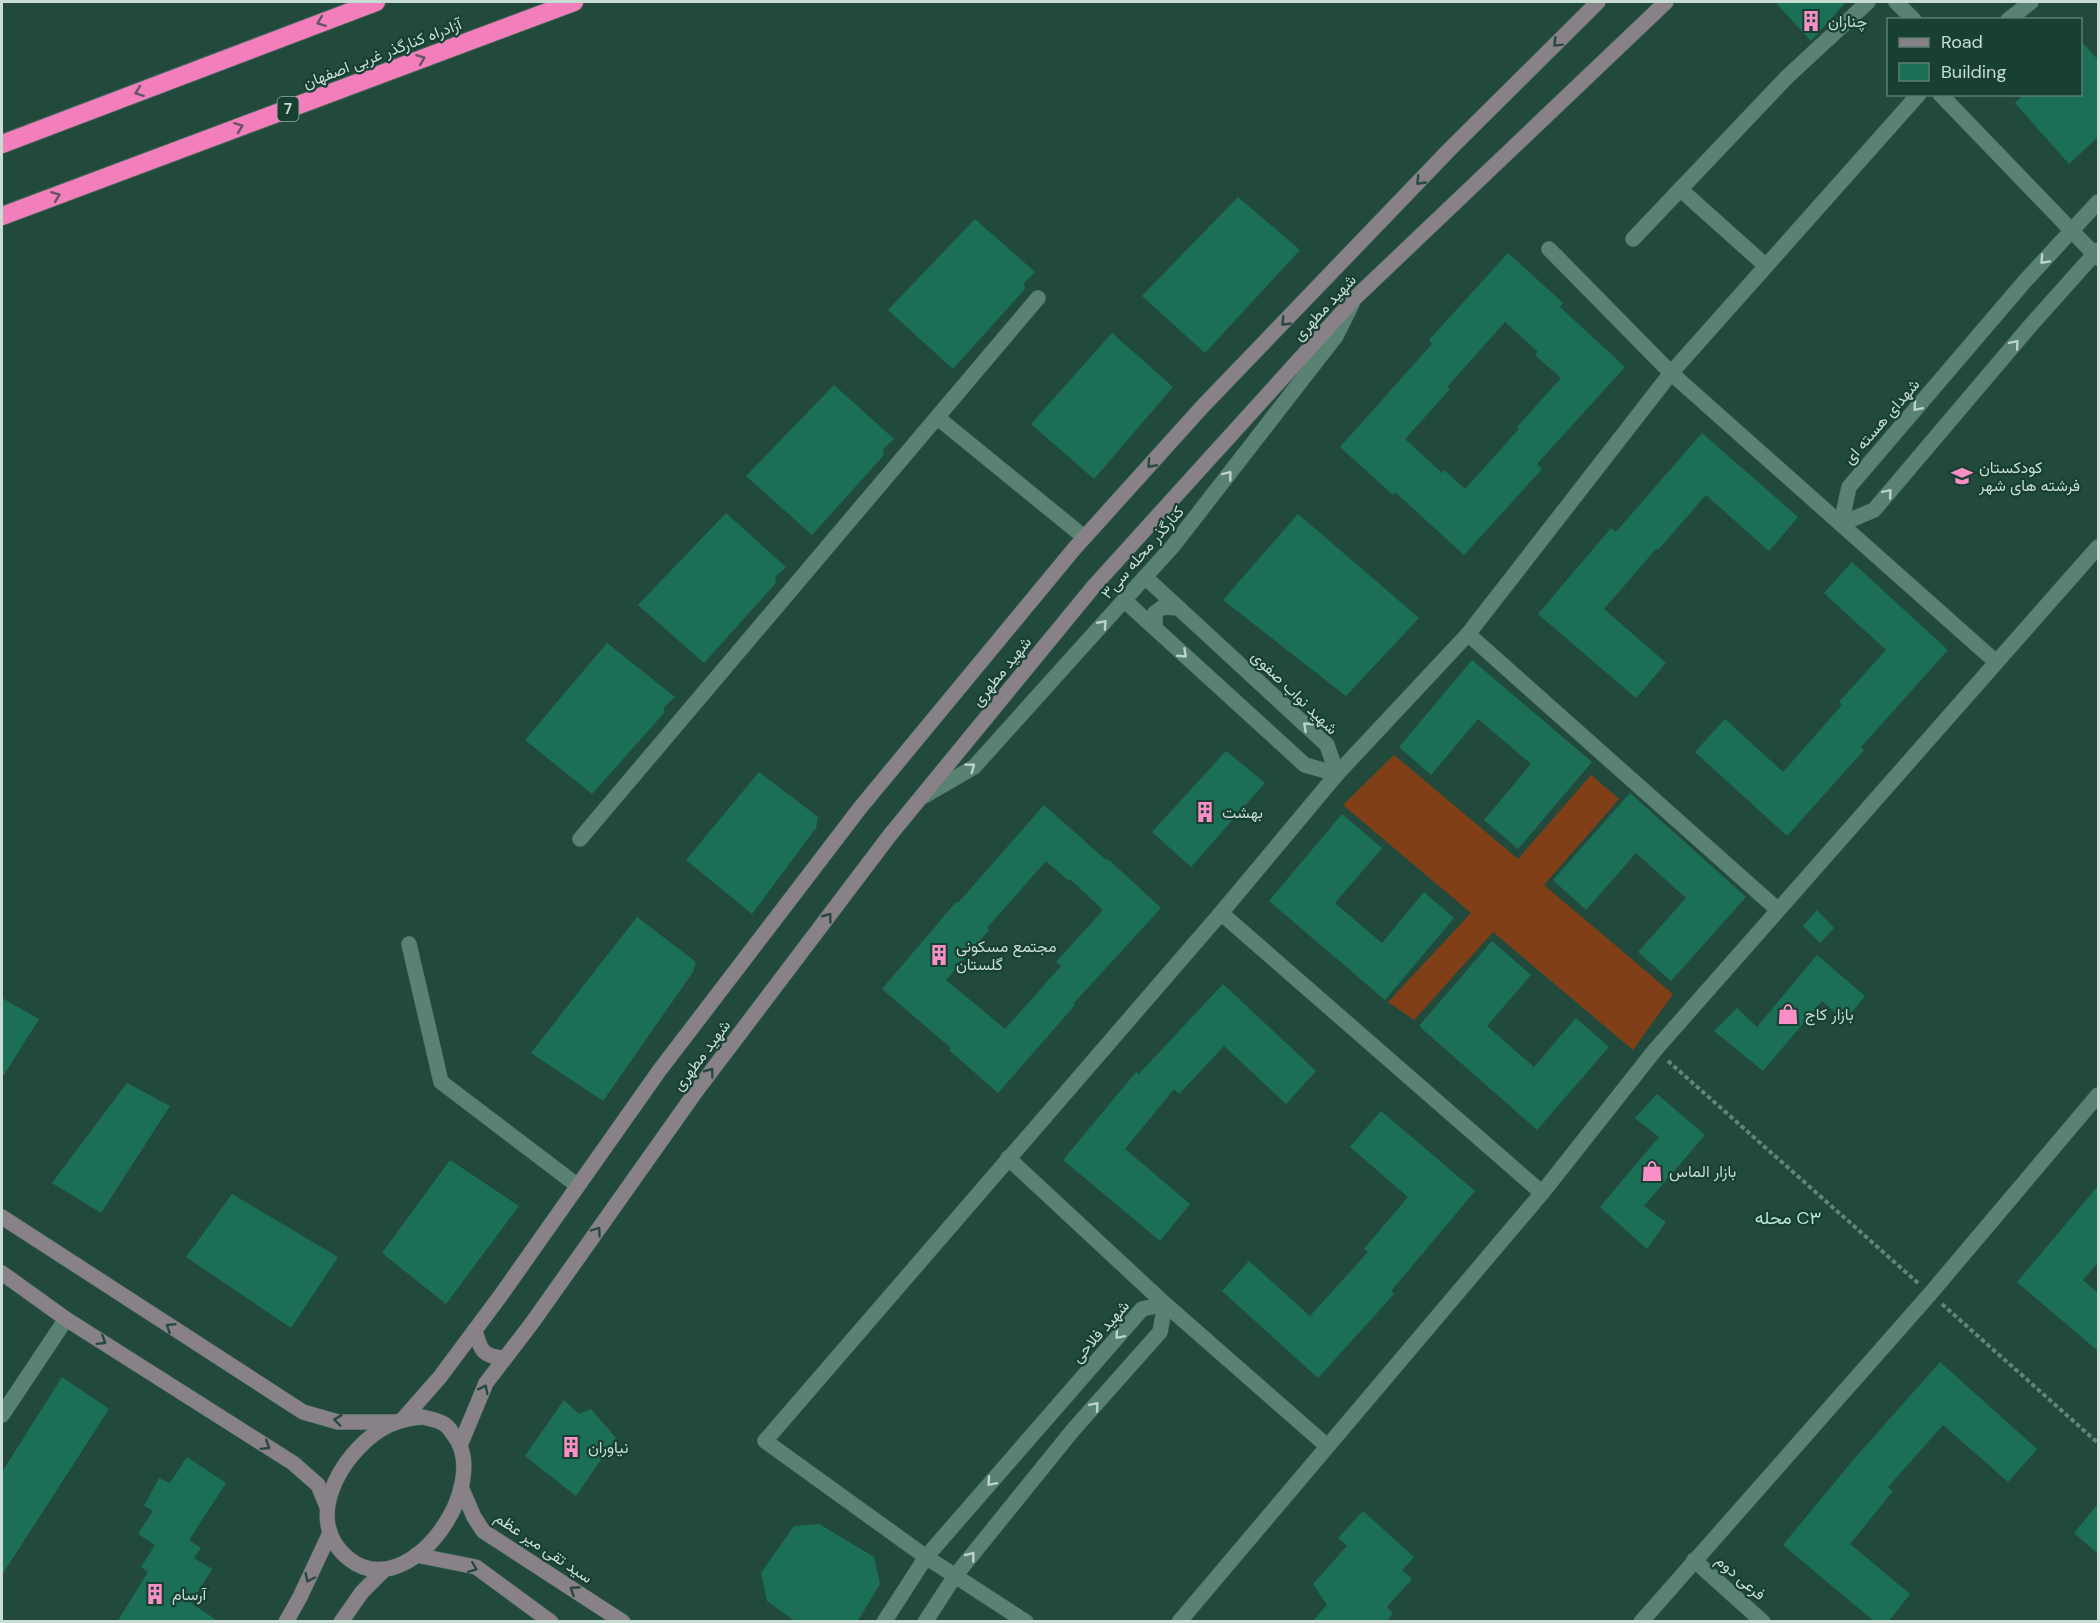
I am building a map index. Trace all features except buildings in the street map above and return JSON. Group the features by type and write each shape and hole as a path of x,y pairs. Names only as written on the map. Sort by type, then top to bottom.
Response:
{"highway":[{"path":"2,144 376,2"},
{"name":"آزادراه کنارگذر غربی اصفهان","path":"2,216 574,2"}],"main road":[{"name":"شهید مطهری","path":"400,1420 440,1377 659,1071 860,808 1084,537 1253,355 1450,149 1598,2"},
{"name":"شهید مطهری","path":"461,1443 486,1383 532,1323 697,1090 890,835 1094,586 1355,298 1665,2"},
{"path":"2,1217 303,1412 338,1422 423,1417 445,1424 461,1443 465,1465 454,1509 433,1541 404,1564 382,1571 363,1568 338,1546 330,1533 327,1507 318,1485 293,1463 66,1319 2,1273"},
{"path":"475,1330 479,1347 487,1355 494,1358 505,1358"},
{"path":"327,1507 335,1479 355,1452 380,1430 400,1420"},
{"name":"سید تقی میر عظم","path":"461,1487 483,1531 623,1622"},
{"path":"286,1622 330,1533"},
{"path":"416,1555 476,1567 551,1622"},
{"path":"340,1622 362,1592 382,1571"}],"street":[{"path":"1633,239 1787,77 1868,2"},
{"path":"1896,2 1912,18"},
{"path":"2011,18 2031,2"},
{"path":"1026,1622 926,1557 765,1441 1221,913 1337,774 1468,634 1671,373 1917,96"},
{"path":"1841,524 1874,510 2030,326 2097,254 1942,96"},
{"path":"1680,189 1766,266"},
{"name":"شهدای هسته ای","path":"1841,524 1849,487 2025,281 2098,202"},
{"path":"1548,249 1671,373 1996,662"},
{"path":"580,839 1038,298"},
{"name":"کنارگذر محله سی۳","path":"921,797 974,767 1173,546 1336,336 1355,298"},
{"path":"938,418 1084,537"},
{"path":"1179,1622 1542,1193 1655,1050 2098,547"},
{"name":"شهید نواب صفوی","path":"1145,577 1328,745 1337,774"},
{"path":"1124,600 1305,765 1337,774"},
{"path":"1155,628 1155,613 1163,607 1179,608"},
{"path":"1468,634 1778,910"},
{"path":"1221,913 1542,1193"},
{"path":"409,944 441,1082 578,1186"},
{"path":"1641,1622 1930,1294 2098,1095"},
{"path":"1008,1158 1165,1304 1327,1446"},
{"path":"925,1622 955,1576 1073,1430 1160,1332 1165,1304"},
{"name":"شهید فلاحی","path":"884,1622 926,1557 1142,1309 1165,1304"},
{"path":"2,1416 66,1319"},
{"name":"فرعی دوم","path":"1694,1560 1763,1622"}],"path":[{"path":"1655,1050 2098,1443"}],"shaded area":[{"path":"1394,755 1518,859 1591,775 1619,799 1544,885 1673,994 1633,1050 1493,932 1414,1020 1388,1002 1471,913 1343,805"}],"place":[{"name":"چناران","path":"1811,21"},
{"name":"کودکستان فرشته های شهر","path":"1962,476"},
{"name":"بهشت","path":"1205,812"},
{"name":"مجتمع مسکونی گلستان","path":"939,955"},
{"name":"بازار کاج","path":"1788,1014"},
{"name":"بازار الماس","path":"1652,1171"},
{"name":"نیاوران","path":"571,1447"},
{"name":"آرسام","path":"155,1594"}],"district":[{"name":"محله C۳","path":"1788,1218"}]}
